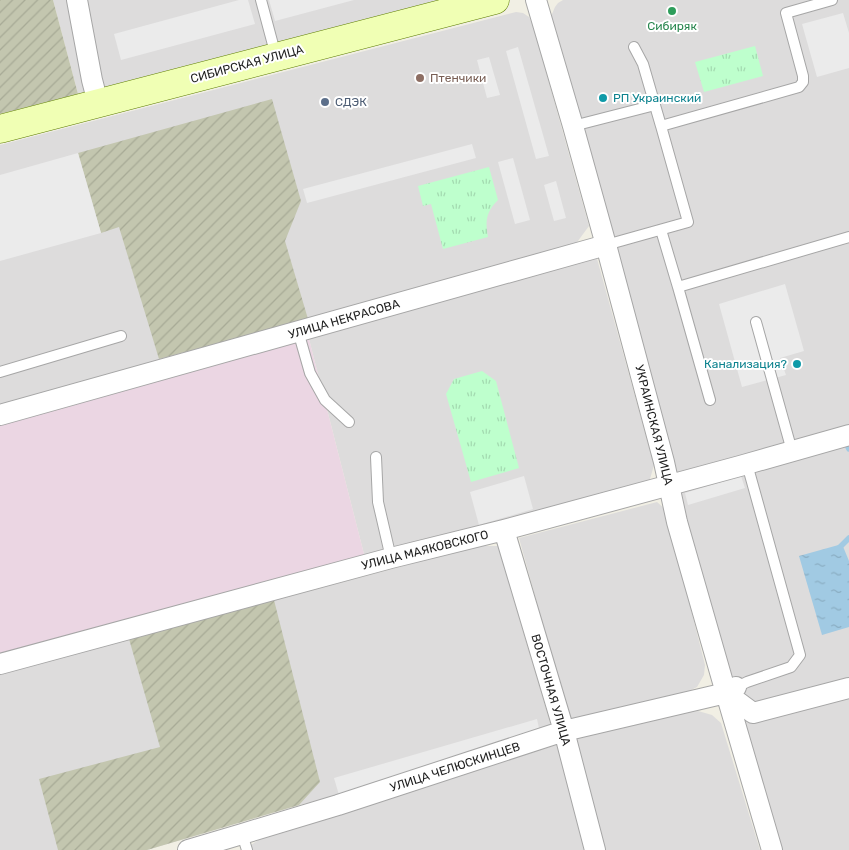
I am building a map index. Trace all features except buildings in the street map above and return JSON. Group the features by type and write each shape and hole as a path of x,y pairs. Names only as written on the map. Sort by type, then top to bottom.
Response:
{"main road":[{"name":"СИБИРСКАЯ УЛИЦА","path":"0,129 495,0"}],"street":[{"path":"77,0 98,103"},
{"name":"УКРАИНСКАЯ УЛИЦА","path":"536,0 606,245 664,462 677,522 731,690 772,850"},
{"name":"УЛИЦА НЕКРАСОВА","path":"0,415 606,245"},
{"name":"УЛИЦА МАЯКОВСКОГО","path":"0,664 391,558 504,530 849,435"},
{"name":"ВОСТОЧНАЯ УЛИЦА","path":"504,530 564,731 596,850"},
{"path":"731,690 753,713 849,688"},
{"name":"УЛИЦА ЧЕЛЮСКИНЦЕВ","path":"188,850 245,842 564,731 731,690"}],"lane":[{"path":"261,0 276,57"},
{"path":"634,47 643,64 661,126 799,87 803,82 803,76 786,13 832,0"},
{"path":"573,126 655,105"},
{"name":"УЛИЦА НЕКРАСОВА","path":"606,245 688,222 661,126"},
{"path":"661,230 710,400"},
{"path":"678,287 849,237"},
{"path":"756,322 792,452"},
{"path":"298,331 310,374 325,400 349,422"},
{"path":"0,372 121,336"},
{"path":"376,457 378,502 391,558"},
{"path":"731,690 747,682 791,667 800,655 747,464"}],"shaded area":[{"path":"0,0 53,0 78,94 0,114"},
{"path":"53,0 439,0 78,94"},
{"path":"239,0 248,0 255,24 121,60 114,34"},
{"path":"269,0 354,0 275,21"},
{"path":"563,0 849,0 849,850 779,850 735,703 552,22 552,14 555,7"},
{"path":"516,12 523,13 529,17 533,25 589,226 572,249 0,409 0,145"},
{"path":"843,13 849,33 849,68 817,77 802,24"},
{"path":"518,47 549,156 536,159 506,51"},
{"path":"489,57 500,95 487,98 477,60"},
{"path":"272,99 301,201 285,241 308,319 159,359 119,227 101,233 78,153"},
{"path":"472,144 476,158 307,203 303,189"},
{"path":"78,153 101,233 0,261 0,175"},
{"path":"513,158 530,220 515,224 498,162"},
{"path":"556,181 566,218 554,221 544,185"},
{"path":"596,255 654,465 648,486 365,558 308,335"},
{"path":"785,284 804,351 780,358 786,375 742,387 719,304"},
{"path":"308,335 365,558 0,657 0,420"},
{"path":"524,476 533,509 479,525 470,492"},
{"path":"741,476 745,488 688,505 685,493"},
{"path":"657,502 666,510 705,665 704,675 697,687 685,693 648,703 569,719 519,538"},
{"path":"478,546 498,546 552,729 327,798 147,850 0,850 0,673"},
{"path":"274,600 320,782 299,805 147,850 58,850 39,779 160,747 129,639"},
{"path":"698,711 712,715 721,723 760,850 604,850 576,738 680,713"},
{"path":"537,719 540,733 339,795 334,778"},
{"path":"559,744 587,850 244,850 261,838"}],"green space":[{"path":"755,46 763,76 704,92 695,62"},
{"path":"489,167 498,200 487,217 488,237 443,249 431,204 423,206 418,186"},
{"path":"482,371 496,381 519,468 471,482 446,394 454,379"}],"water":[{"path":"842,544 849,561 849,627 822,635 799,556"}],"waterway":[{"path":"838,549 849,538"}],"place":[{"name":"Сибиряк","path":"672,11"},
{"name":"Птенчики","path":"420,78"},
{"name":"РП Украинский","path":"603,98"},
{"name":"СДЭК","path":"325,102"},
{"name":"Канализация?","path":"797,364"}]}
